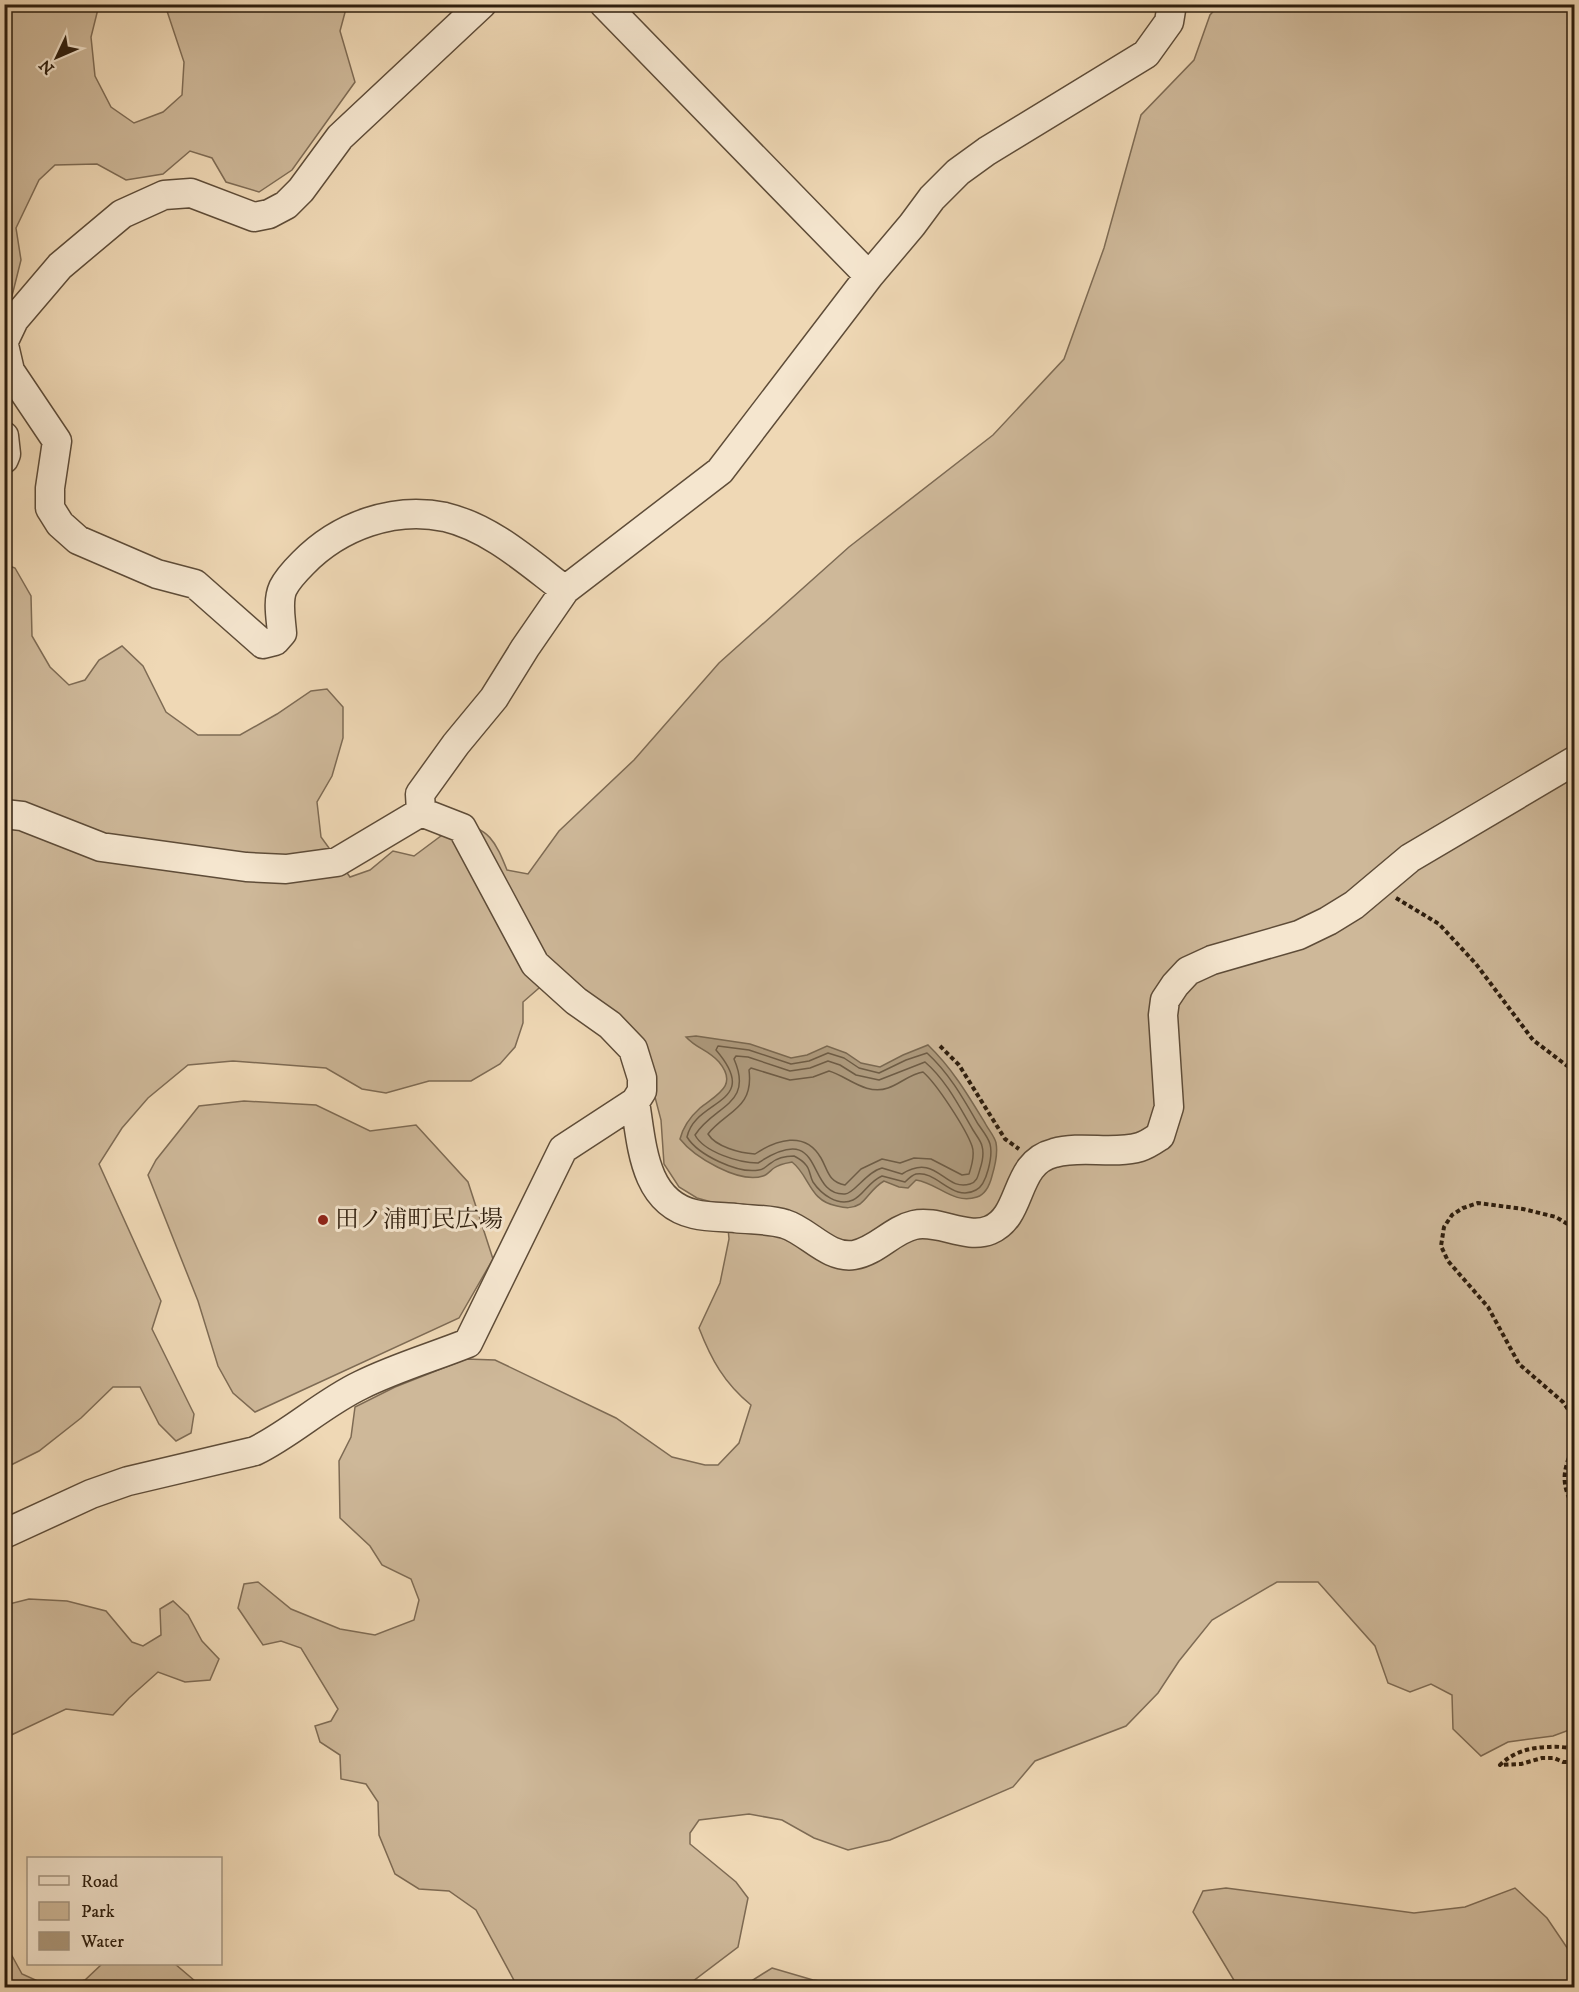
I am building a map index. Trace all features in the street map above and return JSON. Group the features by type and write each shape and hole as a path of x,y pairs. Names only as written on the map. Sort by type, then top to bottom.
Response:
{"street":[{"path":"482,4 340,137 301,190 286,205 269,214 254,217 191,193 164,195 122,214 60,266 14,320 4,343 10,371 57,441 50,488 50,508 60,524 78,540 157,574 195,584 264,644 275,641 282,633 279,609 282,589 292,574 318,548 346,530 377,519 414,514 446,518 494,537 565,590"},
{"path":"604,4 869,276"},
{"path":"421,812 420,794 456,744 494,698 565,590 720,471 869,276 932,198 958,172 987,151 1146,54 1170,22 1172,4"},
{"path":"4,436 6,454 4,459"},
{"path":"635,1102 645,1165 651,1179 662,1195 675,1207 694,1214 783,1223 799,1230 834,1252 851,1255 865,1252 900,1230 916,1224 978,1234 992,1230 1006,1219 1022,1179 1036,1162 1053,1153 1083,1150 1119,1151 1142,1146 1160,1136 1169,1107 1165,1000 1174,985 1188,971 1212,960 1299,935 1329,921 1354,905 1410,858 1575,761"},
{"path":"4,814 22,816 101,847 246,867 286,869 337,862 421,812"},
{"path":"4,1534 91,1494 128,1481 255,1450 273,1442 360,1385 468,1342 563,1149 635,1102 642,1091 642,1078 633,1049 610,1024 576,1001 535,964 462,828 421,812"}],"path":[{"path":"1379,883 1398,899 1439,924 1476,964 1533,1040 1575,1071"},
{"path":"940,1046 959,1065 1005,1139 1036,1162"},
{"path":"1575,1228 1556,1217 1523,1209 1478,1203 1452,1215 1444,1227 1441,1246 1448,1261 1488,1307 1519,1364 1563,1402 1575,1418"},
{"path":"1575,1444 1564,1474 1565,1491 1575,1509"},
{"path":"1575,1748 1551,1746 1534,1748 1508,1757 1500,1765 1521,1764 1542,1758 1575,1762"}],"green space":[{"path":"5,4 99,5 91,37 95,76 111,107 134,123 163,112 182,95 184,62 165,5 347,5 340,31 355,82 292,170 259,192 226,182 212,158 190,151 163,174 126,180 97,164 55,165 39,180 16,228 21,260 12,296 5,304"},
{"path":"1219,5 1574,5 1574,1632 1572,1637 1572,1729 1553,1736 1508,1742 1481,1756 1453,1729 1452,1695 1431,1684 1410,1692 1388,1683 1375,1646 1318,1582 1277,1582 1212,1620 1179,1661 1158,1693 1126,1726 1035,1761 1013,1787 890,1840 848,1850 814,1838 782,1820 749,1814 699,1820 690,1833 690,1844 736,1882 748,1898 738,1947 692,1982 691,1987 522,1988 516,1984 476,1910 449,1891 419,1889 395,1874 379,1835 378,1802 366,1784 341,1779 340,1755 320,1742 315,1726 331,1721 338,1709 301,1648 281,1641 263,1645 238,1608 244,1584 258,1582 291,1609 340,1629 375,1635 414,1620 419,1600 411,1579 382,1565 370,1546 340,1518 339,1461 351,1437 355,1407 395,1387 466,1359 495,1360 616,1418 672,1457 705,1465 718,1465 739,1443 751,1405 733,1388 719,1370 699,1328 720,1283 729,1239 726,1206 697,1198 679,1187 664,1164 661,1120 643,1051 546,982 523,1002 523,1023 515,1047 500,1064 471,1081 429,1081 386,1093 362,1089 326,1068 233,1061 188,1065 148,1098 122,1128 99,1164 161,1301 152,1329 194,1414 191,1433 176,1441 159,1424 140,1387 113,1387 81,1418 39,1451 5,1468 5,564 15,568 31,596 32,636 50,667 69,685 85,680 99,660 122,646 143,666 166,712 198,735 240,735 311,691 327,689 343,707 343,738 332,776 317,802 321,837 350,877 370,870 393,851 414,856 457,824 468,825 484,832 495,844 507,870 528,874 559,831 634,760 719,663 849,547 993,435 1064,359 1104,248 1141,115 1194,60 1210,15"},
{"name":"田ノ浦町民広場","path":"244,1101 316,1105 370,1131 416,1125 468,1182 493,1259 459,1318 255,1412 233,1393 218,1366 198,1301 148,1175 156,1160 199,1106"},
{"path":"29,1599 67,1601 106,1611 132,1642 143,1646 161,1635 160,1609 173,1601 188,1615 202,1641 219,1659 210,1680 185,1682 158,1672 113,1715 66,1709 5,1738 5,1605"},
{"path":"1226,1888 1414,1913 1465,1907 1515,1888 1547,1918 1574,1958 1574,1987 1238,1987 1193,1912 1203,1891"},
{"path":"5,1943 22,1974 51,1987 5,1987"},
{"path":"101,1965 176,1965 202,1987 59,1987 85,1980"},
{"path":"772,1968 813,1980 864,1987 749,1987 748,1983"}],"water":[{"path":"696,1036 750,1044 791,1058 807,1055 827,1046 846,1053 861,1063 880,1067 928,1045 959,1082 993,1136 997,1151 989,1185 980,1196 968,1199 953,1196 916,1180 908,1188 884,1181 860,1204 846,1208 828,1203 815,1194 792,1162 778,1166 764,1175 753,1177 730,1173 706,1161 680,1139 693,1115 723,1089 727,1077 719,1062 686,1037"}],"place":[{"name":"田ノ浦町民広場","path":"323,1220"}]}
